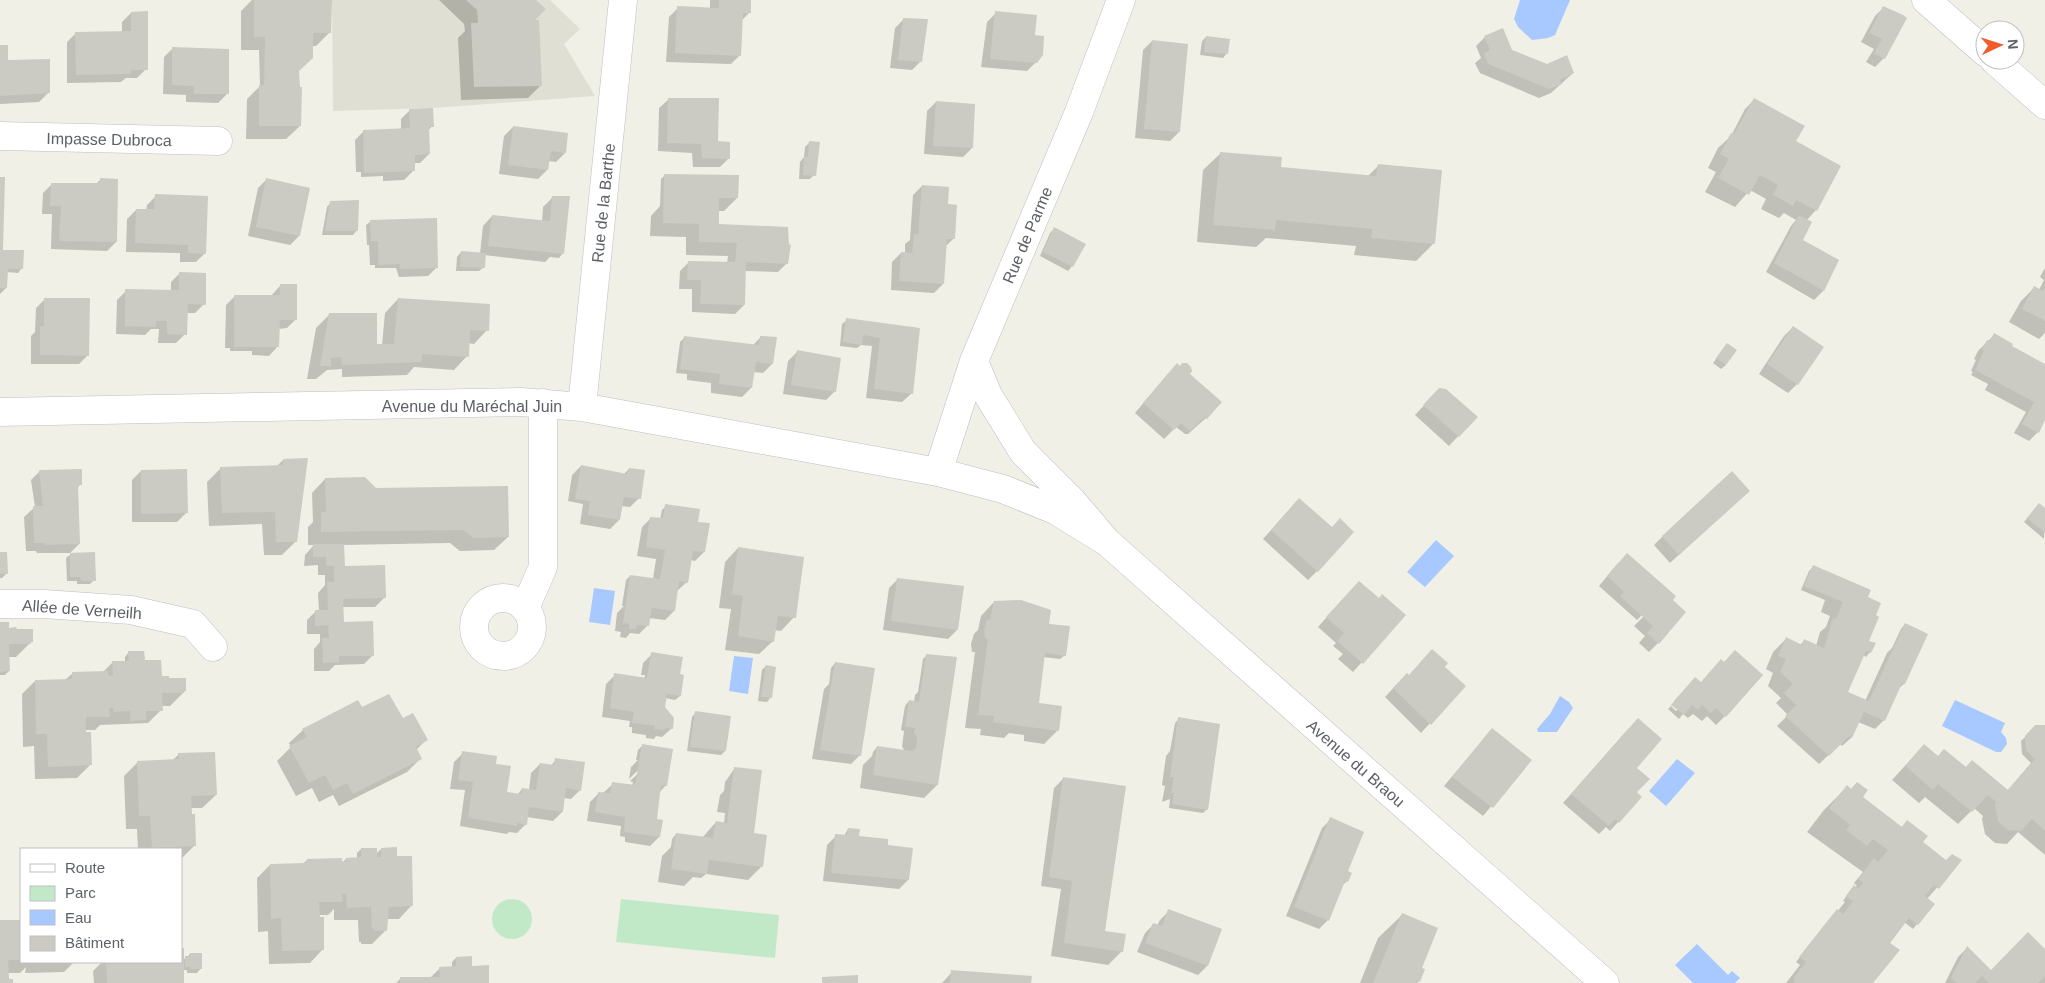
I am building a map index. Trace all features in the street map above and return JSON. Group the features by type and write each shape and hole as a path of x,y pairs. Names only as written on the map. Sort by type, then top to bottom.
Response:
{"street":[{"name":"Rue de la Barthe","path":"582,407 623,0"},
{"name":"Rue de Parme","path":"938,472 974,361 1079,112 1121,0"},
{"path":"1926,0 1975,43"},
{"path":"2005,70 2045,105"},
{"name":"Impasse Dubroca","path":"0,136 218,141"},
{"name":"Avenue du Braou","path":"974,361 988,395 1023,452 1074,502 1107,542 1605,983"},
{"name":"Avenue du Maréchal Juin","path":"0,412 543,403 582,407 938,472"},
{"path":"525,608 543,567 543,403"},
{"name":"Avenue du Braou","path":"938,472 1003,489 1055,510 1107,542"},
{"name":"Allée de Verneilh","path":"0,604 44,604 131,610 193,624 213,647"}],"shaded area":[{"path":"332,0 550,0 580,29 564,44 595,96 433,108 333,111"}],"green space":[{"path":"508,899 516,899 523,902 529,908 532,919 529,930 523,936 516,939 508,939 501,936 495,930 492,923 492,915 495,908 501,902"},
{"path":"621,899 779,915 775,958 616,942"}],"water":[{"path":"1520,0 1570,0 1555,35 1532,40 1518,27 1514,19"},
{"path":"1436,540 1454,556 1425,587 1407,572"},
{"path":"594,588 615,591 610,625 589,622"},
{"path":"734,656 753,658 748,694 729,691"},
{"path":"1560,696 1569,702 1573,708 1557,732 1538,732 1537,729 1550,714"},
{"path":"1955,700 2005,723 2001,732 2006,738 2007,744 2001,752 1996,752 1942,726"},
{"path":"1677,759 1695,773 1666,806 1649,791"},
{"path":"1697,944 1728,975 1732,971 1740,978 1735,983 1693,983 1675,965"}],"building":[{"path":"254,0 332,0 331,33 313,33 313,58 299,71 300,87 302,87 301,126 259,126 259,85 264,85 265,37 254,37"},
{"path":"466,0 536,0 546,9 535,20 539,20 542,86 474,87 471,23 478,23 477,10"},
{"path":"719,0 751,0 751,13 743,13 741,56 675,53 677,6 719,8"},
{"path":"1883,6 1907,18 1885,59 1874,53 1882,39 1869,33"},
{"path":"148,11 148,70 131,70 131,74 76,75 75,32 131,31 131,12"},
{"path":"995,11 1037,15 1035,35 1044,36 1043,55 1037,63 990,59"},
{"path":"903,18 928,19 922,62 898,60"},
{"path":"1503,28 1512,50 1547,64 1567,55 1574,73 1560,80 1562,84 1549,89 1488,64 1484,53 1490,50 1484,36"},
{"path":"1206,36 1230,39 1228,54 1204,52"},
{"path":"1152,40 1188,44 1180,132 1144,129"},
{"path":"0,45 8,45 8,60 50,59 50,93 0,96"},
{"path":"172,47 229,49 229,94 194,94 194,86 172,85"},
{"path":"668,98 719,98 718,141 730,142 730,159 702,158 701,144 667,143"},
{"path":"1754,98 1805,126 1796,141 1841,166 1817,211 1796,200 1793,206 1773,195 1778,185 1760,175 1749,195 1718,178 1729,159 1720,154 1731,133 1734,134"},
{"path":"936,101 975,104 973,148 933,146"},
{"path":"433,108 434,127 429,127 430,154 415,155 415,171 364,173 363,130 410,128 409,109"},
{"path":"513,126 568,133 566,153 551,151 548,170 508,165"},
{"path":"809,141 820,142 816,176 803,175 804,156 808,157"},
{"path":"1220,152 1282,157 1281,167 1376,176 1378,164 1442,170 1435,244 1371,238 1372,229 1276,220 1275,230 1213,225"},
{"path":"664,174 739,175 738,198 719,198 719,224 788,227 789,245 791,244 788,264 746,262 745,305 700,304 701,280 687,280 688,261 735,262 737,243 699,242 699,224 663,223"},
{"path":"0,177 5,177 3,250 24,250 23,269 8,269 7,288 0,288"},
{"path":"100,178 118,179 117,242 59,241 61,206 50,206 51,183 100,183"},
{"path":"266,178 310,188 300,236 256,227"},
{"path":"922,185 949,187 948,204 957,205 955,239 947,239 944,284 899,281 901,252 912,253 914,234 918,234"},
{"path":"155,194 208,196 206,254 188,253 188,245 135,243 136,209 154,209"},
{"path":"552,196 570,196 564,254 488,246 492,215 550,221"},
{"path":"359,200 358,231 325,231 330,201"},
{"path":"1799,215 1812,222 1803,240 1839,260 1824,291 1774,263"},
{"path":"437,218 438,268 400,269 400,264 378,265 378,241 371,241 370,220"},
{"path":"1054,227 1086,244 1073,267 1043,252"},
{"path":"461,251 486,253 485,268 460,267"},
{"path":"179,272 206,273 206,305 188,304 187,335 167,334 167,321 156,321 156,327 125,326 125,289 179,290"},
{"path":"280,284 297,284 297,320 280,320 279,347 234,347 234,295 280,295"},
{"path":"2034,286 2043,291 2045,287 2045,321 2022,309"},
{"path":"44,298 90,298 89,356 40,355 40,326 44,326"},
{"path":"398,298 490,304 489,331 470,330 469,357 422,354 422,362 342,365 341,357 331,358 331,366 320,366 329,313 377,313 377,344 394,344"},
{"path":"846,318 920,328 913,394 874,389 880,338 863,335 862,345 843,342"},
{"path":"1793,326 1824,347 1798,385 1767,364"},
{"path":"1994,333 2013,344 2012,346 2045,364 2045,420 2039,433 2022,424 2034,402 1975,370 1984,351 1982,349 1987,340 1990,341"},
{"path":"684,336 759,345 760,336 777,337 773,364 756,362 752,388 719,384 720,374 680,369"},
{"path":"1727,343 1737,350 1726,365 1716,358"},
{"path":"797,350 841,358 836,392 791,385"},
{"path":"1177,363 1180,366 1182,363 1187,363 1191,367 1192,371 1190,374 1222,402 1207,419 1205,417 1190,431 1181,423 1174,430 1143,403"},
{"path":"1439,388 1446,389 1478,417 1459,437 1423,405"},
{"path":"308,458 297,542 276,542 275,512 222,513 220,467 283,465 283,459"},
{"path":"581,465 627,474 629,468 645,470 641,499 624,497 620,520 588,515 590,501 575,499"},
{"path":"82,469 82,485 78,485 80,544 45,545 45,543 34,543 33,506 43,506 39,470"},
{"path":"187,469 188,513 141,514 141,470"},
{"path":"1732,471 1750,491 1679,555 1662,536"},
{"path":"365,477 376,488 508,486 509,537 474,538 463,530 321,532 321,512 326,512 325,478"},
{"path":"1299,498 1332,527 1340,518 1354,532 1318,572 1271,530"},
{"path":"2039,503 2045,508 2045,533 2027,518"},
{"path":"665,504 700,509 698,522 710,523 705,552 693,551 688,583 679,581 675,611 652,608 649,626 637,625 636,629 629,629 629,624 623,623 630,575 660,579 665,550 646,547 650,517 663,518"},
{"path":"313,544 344,544 345,566 385,565 386,598 343,599 344,622 373,621 374,656 339,656 339,662 323,663 322,638 329,638 328,625 315,626 315,610 328,610 327,582 334,582 334,566 326,566 326,557 313,557"},
{"path":"738,547 804,557 796,618 778,616 774,642 738,636 743,596 732,594"},
{"path":"0,552 7,552 8,574 0,574"},
{"path":"95,552 96,581 81,581 80,577 70,577 70,553"},
{"path":"1627,553 1676,596 1673,600 1686,612 1659,644 1647,633 1653,626 1620,596 1624,592 1607,576"},
{"path":"1813,565 1871,590 1868,597 1881,603 1876,615 1879,617 1869,641 1876,643 1871,653 1866,651 1848,692 1869,701 1905,623 1928,634 1905,684 1902,683 1885,721 1864,712 1852,738 1849,736 1829,756 1785,716 1796,705 1784,693 1793,684 1780,672 1786,659 1778,656 1786,637 1802,645 1804,639 1824,648 1833,618 1836,619 1843,602 1804,586"},
{"path":"897,578 964,586 958,630 891,621"},
{"path":"1359,581 1379,598 1382,594 1406,615 1363,664 1337,641 1344,633 1326,617"},
{"path":"1021,600 1051,610 1049,624 1070,626 1066,656 1045,653 1039,703 1062,706 1059,731 993,722 994,716 978,715 988,639 985,638 984,630 987,619 990,620 994,601"},
{"path":"0,622 9,622 9,628 33,629 33,642 31,644 9,644 10,671 0,672"},
{"path":"1432,649 1448,663 1445,667 1466,686 1431,725 1393,688 1407,673 1409,675"},
{"path":"1735,650 1763,675 1726,717 1716,708 1711,713 1702,705 1698,710 1692,705 1684,715 1671,705 1695,677 1701,682 1721,659 1724,662"},
{"path":"128,651 144,651 145,660 161,660 162,676 186,678 186,691 184,693 162,693 163,711 146,711 146,720 130,721 130,711 114,712 113,708 109,708 110,717 86,717 86,732 91,732 92,765 48,767 47,734 36,734 35,680 72,679 72,672 108,671 109,676 113,675 112,661 129,661"},
{"path":"651,652 683,657 680,674 684,675 681,696 667,694 665,707 674,718 673,729 654,729 655,726 632,723 634,712 610,708 614,673 647,678"},
{"path":"926,654 957,657 938,785 873,775 877,746 912,751 916,748 917,737 914,733 915,728 905,726 909,700 919,702"},
{"path":"835,662 875,668 861,756 820,750"},
{"path":"766,665 776,667 772,698 761,697"},
{"path":"389,694 403,718 413,713 428,740 416,747 422,759 353,794 347,783 333,790 325,775 309,783 289,746 307,737 302,729 358,700 362,707"},
{"path":"695,711 731,716 726,751 690,747"},
{"path":"1178,717 1220,724 1208,810 1172,804 1174,793 1171,793 1174,777 1170,777"},
{"path":"1638,718 1662,739 1637,768 1650,779 1637,792 1642,797 1619,823 1615,819 1609,826 1571,794"},
{"path":"2035,725 2045,725 2045,831 2032,819 2021,831 2008,830 1998,821 1996,802 1988,795 1972,812 1938,784 1933,790 1905,766 1924,744 1938,756 1944,749 1966,767 1972,760 2008,790 2035,759 2026,750 2025,736"},
{"path":"1492,728 1532,760 1493,808 1452,777"},
{"path":"642,744 673,749 667,786 661,785 657,819 663,820 660,837 624,832 625,817 595,812 598,792 610,793 612,782 635,785"},
{"path":"462,751 497,756 496,764 511,766 507,792 521,794 522,788 536,790 540,763 554,765 555,758 585,762 581,791 566,788 563,812 529,807 527,825 517,823 517,826 468,818 473,782 458,780"},
{"path":"215,752 217,795 191,796 192,814 195,814 196,846 152,848 150,816 139,816 137,761 179,759 178,753"},
{"path":"734,767 762,770 754,833 767,835 763,867 709,860 707,874 671,869 676,833 713,838 716,821 727,823"},
{"path":"1063,777 1126,786 1105,931 1126,934 1123,952 1064,943 1072,881 1049,877"},
{"path":"1857,782 1868,790 1863,797 1902,827 1907,820 1928,836 1923,842 1946,860 1952,854 1962,860 1939,889 1934,885 1925,896 1935,904 1918,925 1909,918 1890,943 1900,950 1873,983 1794,983 1794,977 1806,962 1799,957 1837,909 1843,914 1853,901 1846,896 1854,885 1858,889 1863,883 1858,879 1874,858 1878,862 1888,850 1873,839 1867,846 1846,830 1850,825 1829,808 1847,785 1851,789"},
{"path":"1330,817 1364,832 1348,871 1352,873 1348,882 1345,881 1329,921 1294,907"},
{"path":"848,828 860,829 859,836 888,839 888,845 913,848 909,880 831,873 835,834 847,835"},
{"path":"397,847 397,856 412,856 413,906 389,907 387,931 374,931 372,929 371,907 347,908 346,894 342,893 343,902 319,902 320,917 324,917 324,950 282,951 281,918 271,919 270,864 306,863 307,859 342,858 342,861 346,862 346,858 361,857 361,848 377,848 377,857 381,857 381,848"},
{"path":"1168,909 1222,929 1208,966 1145,943 1153,923 1162,926"},
{"path":"1402,913 1438,928 1422,968 1425,969 1420,982 1417,980 1416,983 1373,983"},
{"path":"0,920 20,920 20,960 8,960 9,979 13,979 13,983 0,983"},
{"path":"2028,932 2045,949 2045,976 2038,983 1989,983 1982,976 1975,983 1957,983 1951,978 1967,946 1991,970"},
{"path":"182,948 184,948 184,983 107,983 106,963 182,963"},
{"path":"190,953 202,953 202,969 185,967 185,956 190,956"},
{"path":"472,956 472,966 489,965 489,983 400,983 400,977 440,977 439,967 456,966 456,957"},
{"path":"951,970 1032,976 1031,983 950,983"},
{"path":"858,975 858,983 822,983 822,977"}]}
